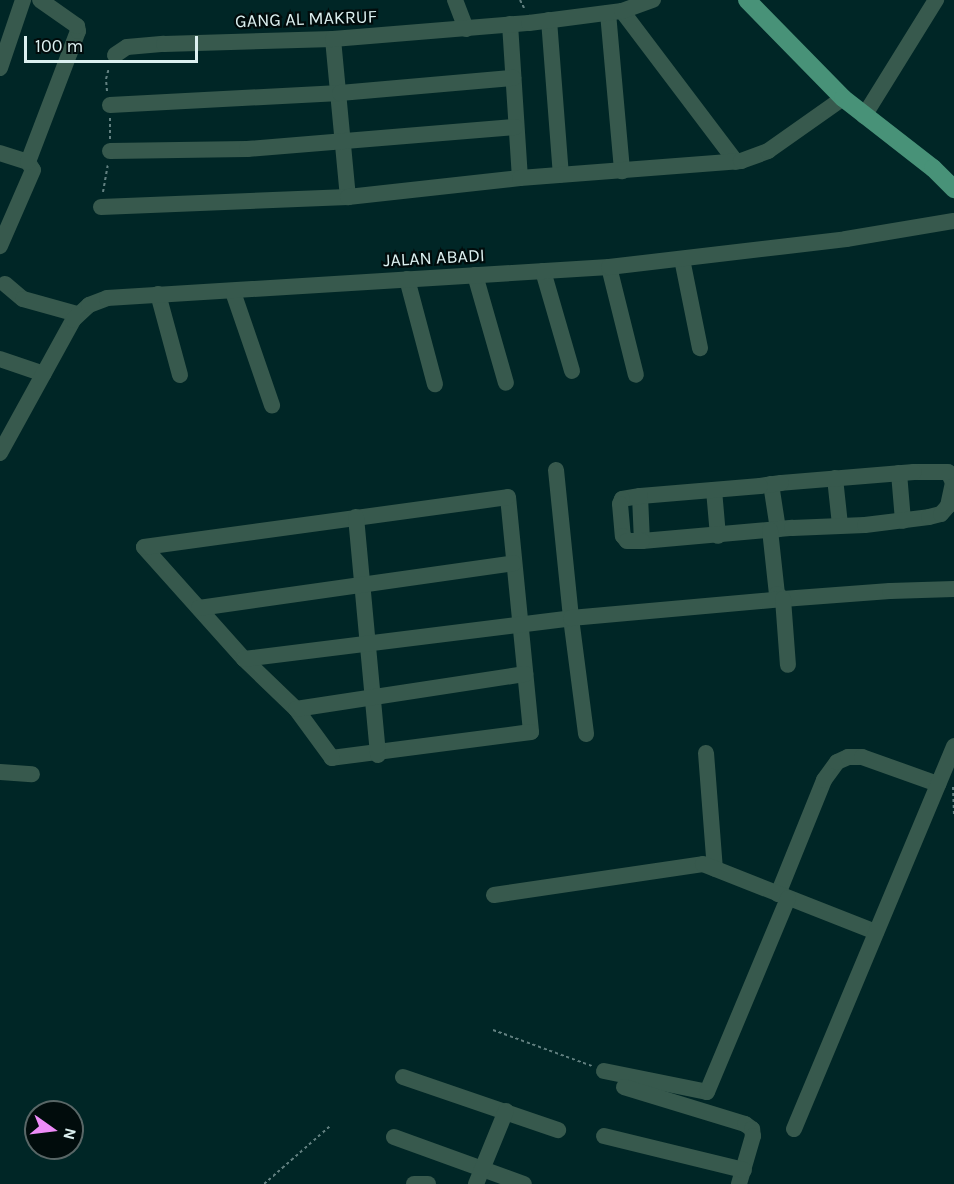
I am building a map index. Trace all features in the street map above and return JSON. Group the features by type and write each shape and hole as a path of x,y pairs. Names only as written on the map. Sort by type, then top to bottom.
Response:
{"main road":[{"path":"747,0 843,98 933,168 954,189"}],"street":[{"path":"0,68 22,0"},
{"path":"28,162 78,31 77,26 40,0"},
{"path":"455,0 466,29"},
{"name":"GANG AL MAKRUF","path":"115,55 127,47 164,44 333,39 549,21 615,12 653,0"},
{"path":"864,116 936,0"},
{"path":"615,12 736,162"},
{"path":"615,12 622,171"},
{"path":"549,21 561,175"},
{"path":"510,24 520,178"},
{"path":"333,39 340,93 348,197"},
{"path":"110,105 340,93 513,78"},
{"path":"101,207 348,197 520,178 736,162 768,151 843,98"},
{"path":"110,151 248,149 344,143 515,127"},
{"path":"0,153 28,162 32,166 32,173 0,246"},
{"name":"JALAN ABADI","path":"77,314 89,304 107,298 609,267 846,239 954,221"},
{"path":"682,259 700,348"},
{"path":"609,267 636,375"},
{"path":"543,271 572,371"},
{"path":"475,275 506,383"},
{"path":"407,279 435,384"},
{"path":"0,453 77,314 23,299 5,284"},
{"path":"233,291 272,405"},
{"path":"158,294 180,375"},
{"path":"0,359 44,374"},
{"path":"556,470 571,618 586,734"},
{"path":"948,472 953,482 952,498 941,514 903,521 642,541 624,539 620,504 622,499 898,473 948,472"},
{"path":"898,473 903,521"},
{"path":"835,478 840,525"},
{"path":"766,485 777,594 783,599 788,665"},
{"path":"714,490 718,536"},
{"path":"508,498 514,563 531,732 332,758 296,709 244,659 144,547 508,498"},
{"path":"356,517 366,645 378,753"},
{"path":"199,608 514,563"},
{"path":"244,659 571,618 783,599 954,589"},
{"path":"296,709 525,674"},
{"path":"794,1129 954,746"},
{"path":"706,753 715,869"},
{"path":"604,1071 708,1092 783,896 824,780 837,762 848,757 862,756 938,784"},
{"path":"0,772 32,774"},
{"path":"494,895 703,864 876,932"},
{"path":"403,1077 558,1130"},
{"path":"604,1136 742,1177 753,1136 752,1129 745,1124 624,1087"},
{"path":"479,1176 506,1111"},
{"path":"394,1137 479,1176 524,1184"},
{"path":"414,1184 428,1184"}],"path":[{"path":"101,207 110,151 110,105 106,79 115,55"},
{"path":"493,1030 604,1071"},
{"path":"264,1184 330,1126"}]}
